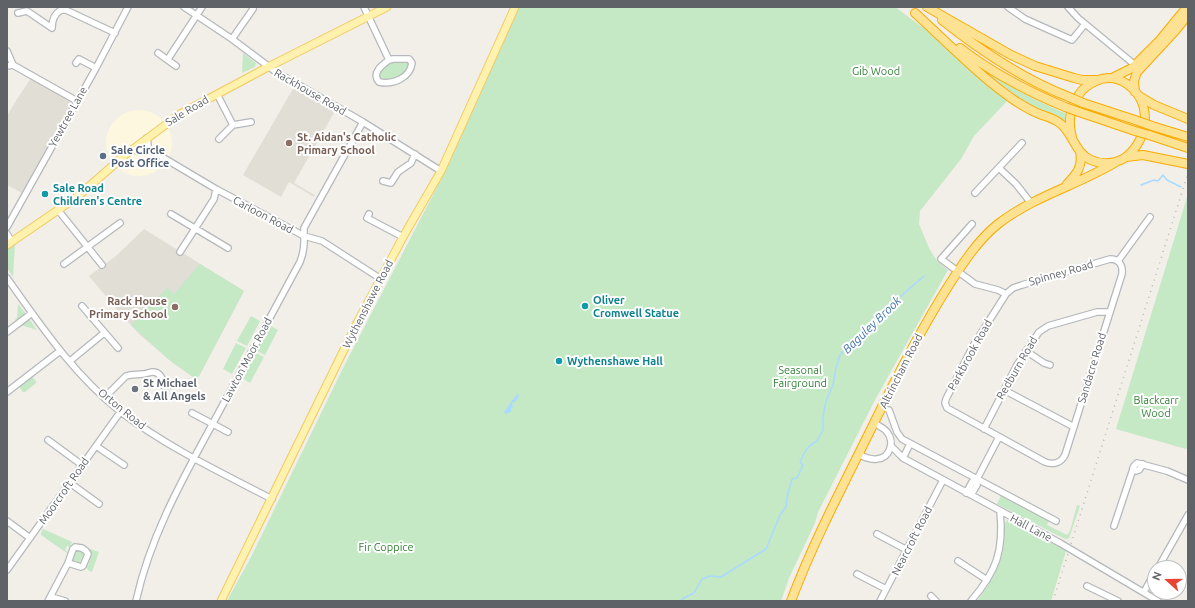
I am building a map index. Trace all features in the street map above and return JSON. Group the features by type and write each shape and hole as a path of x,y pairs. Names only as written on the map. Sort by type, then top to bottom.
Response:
{"highway":[{"path":"907,7 980,63 1002,77 1038,96 1079,112 1188,148"},
{"path":"926,7 954,30 1030,80 1083,103 1152,126 1188,136"},
{"path":"926,7 1023,61 1074,78 1097,80 1111,78 1124,73 1136,65 1160,40 1187,7"},
{"path":"915,13 984,77 1017,102 1032,111 1058,122 1072,137 1080,152 1090,160 1107,163 1116,162 1126,157 1138,155 1187,164"},
{"path":"1126,157 1138,143 1144,128 1144,108 1137,94 1134,81 1137,72 1188,15"},
{"path":"1111,78 1122,81 1149,102 1188,119"},
{"path":"1072,137 1070,128 1075,100 1086,86 1097,80"},
{"name":"Altrincham Road","path":"1065,186 1079,170 1081,161 1080,152"},
{"name":"Altrincham Road","path":"790,601 814,545 858,454 920,334 973,250 986,235 1005,219 1031,203 1116,162"}],"main road":[{"name":"Sale Road","path":"9,244 80,194 133,149 180,114 268,67 387,7"},
{"name":"Wythenshawe Road","path":"221,601 358,321 441,170 515,7"}],"street":[{"name":"Yewtree Lane","path":"7,227 96,68 128,7"},
{"name":"Rackhouse Road","path":"184,7 232,39 268,67 363,122 441,170"},
{"path":"168,59 202,7"},
{"path":"364,7 389,60"},
{"path":"1008,7 1024,18 1072,40 1085,24"},
{"path":"1068,7 1085,24 1136,65"},
{"path":"232,39 253,9"},
{"path":"18,13 26,11 52,28 54,16 61,10 66,10 115,33"},
{"path":"7,51 10,65 77,101"},
{"path":"158,53 176,66"},
{"path":"393,58 409,59 412,63 410,71 393,83 379,82 376,78 376,73 382,65 389,60 393,58"},
{"path":"76,63 79,60 96,68"},
{"path":"217,94 233,125"},
{"path":"219,139 233,125 251,122"},
{"name":"Lawton Moor Road","path":"136,601 140,583 160,529 194,458 300,262 305,243 304,228 363,122"},
{"path":"133,149 139,152 144,150 148,142 147,138"},
{"path":"976,193 1022,143"},
{"name":"Carloon Road","path":"146,148 216,189 304,236 322,241 381,279"},
{"path":"383,181 391,183 398,172 411,163 415,154"},
{"path":"999,168 1016,184 1031,203"},
{"path":"180,252 214,199 216,189"},
{"path":"58,210 102,265"},
{"path":"170,214 228,248"},
{"path":"1118,261 1150,217"},
{"path":"367,218 403,237"},
{"path":"64,264 120,223"},
{"path":"972,224 941,259 975,284 998,290 1006,294"},
{"path":"7,234 9,244"},
{"name":"Spinney Road","path":"1006,294 1013,288 1022,284 1110,259 1118,261"},
{"name":"Sandacre Road","path":"999,437 1052,464 1061,461 1064,458 1122,270 1122,266 1118,261"},
{"name":"Orton Road","path":"7,278 60,351 85,378 121,411 156,437 272,498"},
{"name":"Parkbrook Road","path":"999,437 950,411 946,407 945,401 974,346 1006,294"},
{"path":"82,306 118,348"},
{"name":"Redburn Road","path":"984,429 1026,351 1039,332 1048,326 1098,312 1110,312"},
{"path":"7,332 32,313"},
{"path":"70,361 104,333"},
{"path":"7,392 60,351"},
{"path":"1026,351 1050,366"},
{"path":"105,397 126,376 131,375 152,372 157,373 161,377 164,386 170,385"},
{"path":"1004,390 1074,427"},
{"path":"889,410 898,435 910,444 1056,521"},
{"name":"Moorcroft Road","path":"7,570 121,411"},
{"path":"192,413 228,432"},
{"name":"Hall Lane","path":"874,423 883,428 888,434 891,440 891,446 902,458"},
{"path":"969,494 977,485 976,480 999,437"},
{"path":"48,440 82,465"},
{"path":"902,458 910,444"},
{"path":"96,446 124,465"},
{"path":"887,454 891,446"},
{"name":"Hall Lane","path":"858,454 868,459 876,460 883,458 887,454 902,458 1060,543 1158,601"},
{"path":"1114,526 1133,468 1138,463 1167,471 1188,480"},
{"name":"Nearcroft Road","path":"880,601 943,480"},
{"path":"70,483 99,504"},
{"path":"971,601 993,571 1000,550 1002,533 1000,511"},
{"path":"1163,560 1186,524 1188,515"},
{"path":"7,520 30,538"},
{"path":"877,534 907,550"},
{"path":"958,561 987,580"},
{"path":"65,601 50,599 68,563"},
{"path":"857,574 886,589"},
{"path":"1088,586 1118,601"},
{"path":"1144,592 1147,587"},
{"path":"931,596 936,601"}],"shaded area":[{"path":"31,78 72,103 22,193 7,185 7,116"},
{"name":"St. Aidan's Catholic Primary School","path":"294,87 335,111 294,183 315,195 314,197 289,182 281,197 243,175"},
{"path":"139,110 152,113 162,120 169,130 172,143 169,156 162,166 152,173 139,176 126,173 116,166 109,156 106,143 109,130 116,120 126,113"},
{"name":"Rack House Primary School","path":"144,229 244,291 197,380 173,363 139,334 89,276 116,256"}],"green space":[{"path":"519,7 895,7 925,29 1008,100 974,136 961,159 920,211 919,224 929,248 937,261 948,270 876,398 818,512 815,523 789,578 781,601 227,601 252,555 344,366 447,168"},
{"path":"243,53 256,63 255,67 242,73"},
{"path":"401,59 409,62 405,71 397,77 387,79 378,76 384,66"},
{"path":"980,68 1022,93 1067,114 1067,125 1032,107"},
{"name":"Blackcarr Wood","path":"1188,194 1188,446 1186,449 1116,429"},
{"path":"15,243 13,277 7,268 7,248"},
{"path":"200,264 244,291 197,380 168,359 131,325 167,288 174,294"},
{"path":"18,304 26,314 17,321 15,319 17,318"},
{"path":"251,316 260,321 247,346 237,341"},
{"path":"28,317 37,330 21,325 20,323"},
{"path":"269,325 278,330 265,355 255,350"},
{"path":"236,343 246,348 232,374 223,369"},
{"path":"254,352 264,357 250,383 241,377"},
{"path":"32,377 36,383 23,392 20,385"},
{"path":"1001,495 1049,521 1047,525 1067,535 1070,531 1077,505 1080,506 1069,538 1063,538 997,504"},
{"path":"1007,520 1066,551 1051,601 977,601 998,568 1003,553 1005,523"},
{"path":"43,529 72,542 70,547 67,546 65,550 68,552 67,553 41,535"},
{"path":"78,549 84,553 79,564 73,562 71,559 74,550"},
{"path":"90,549 99,552 92,572 87,568 92,554 89,552"}],"water":[{"path":"518,394 519,395 515,402 512,403 513,407 511,408 511,412 505,414 504,412"}],"waterway":[{"name":"Baguley Brook","path":"1141,185 1154,180 1158,181 1163,175 1167,180 1181,187"},
{"name":"Baguley Brook","path":"681,601 694,593 702,579 710,576 721,577 766,549 780,515 786,507 792,479 797,478 803,465 800,462 805,452 817,441 823,430 823,417 826,401 833,385 840,355 869,324 924,276"}],"railway":[{"path":"1053,601 1188,173"}],"place":[{"name":"St. Aidan's Catholic Primary School","path":"289,143"},
{"name":"Sale Circle Post Office","path":"103,156"},
{"name":"Sale Road Children's Centre","path":"45,194"},
{"name":"Oliver Cromwell Statue","path":"585,306"},
{"name":"Rack House Primary School","path":"175,307"},
{"name":"Wythenshawe Hall","path":"559,361"},
{"name":"St Michael & All Angels","path":"135,389"}],"park label":[{"name":"Gib Wood","path":"876,71"},
{"name":"Seasonal Fairground","path":"800,376"},
{"name":"Fir Coppice","path":"386,547"}]}
